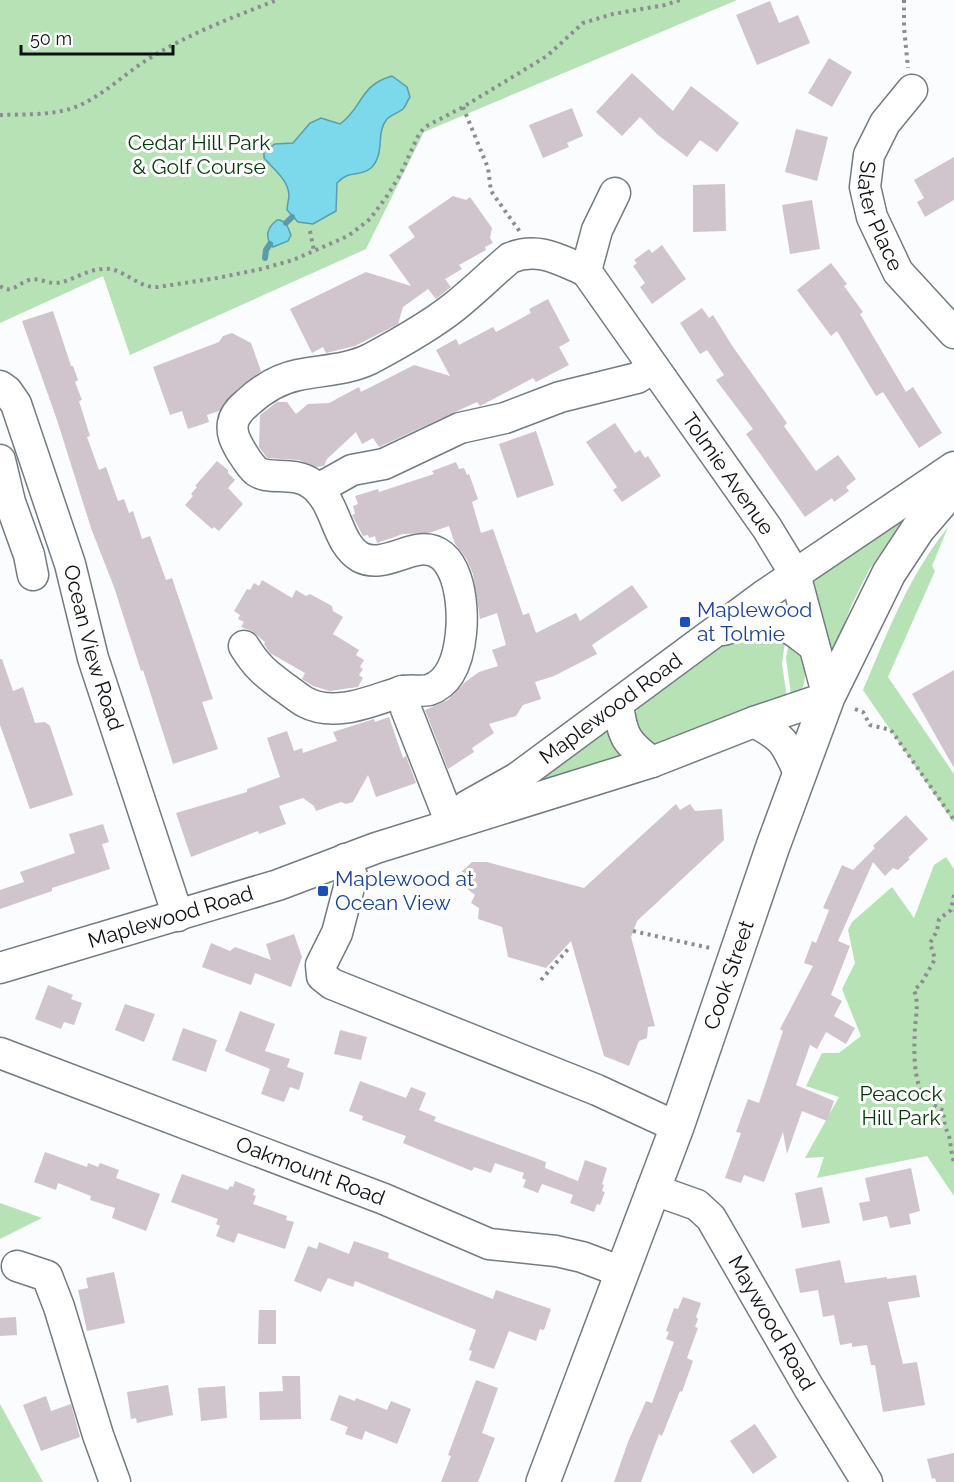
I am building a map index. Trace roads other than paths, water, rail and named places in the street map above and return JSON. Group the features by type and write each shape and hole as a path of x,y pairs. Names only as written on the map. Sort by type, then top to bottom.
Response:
{"main road":[{"name":"Cook Street","path":"543,1482 677,1126 799,773 841,703 889,573 918,529 954,487"}],"street":[{"name":"Slater Place","path":"912,90 885,123 869,155 865,186 872,217 898,272 954,333"},
{"path":"244,646 256,666 305,702 320,708 342,709 384,699 402,691 428,690 448,676 456,664 463,611 454,572 446,560 437,552 428,549 383,559 372,560 360,557 351,549 332,508 318,489 300,477 262,475 254,470 234,439 233,422 241,408 258,392 278,381 297,375 349,367 368,359 453,308 510,258 534,252 586,271 597,230 615,193"},
{"name":"Tolmie Avenue","path":"586,271 767,528 795,573 814,646 841,703"},
{"path":"318,489 352,470 384,464 460,428 505,418 560,397 637,378 653,368"},
{"name":"Ocean View Road","path":"0,386 7,391 16,404 70,564 93,658 178,916"},
{"name":"Ocean View Road","path":"0,460 10,502 29,555 33,575"},
{"name":"Maplewood Road","path":"375,848 448,816 517,778 795,573 954,467"},
{"path":"763,596 769,568 767,528"},
{"path":"713,633 748,622 771,623 786,627 814,646"},
{"path":"402,691 410,720 448,816"},
{"name":"Maplewood Road","path":"0,968 278,885 375,848 652,762 754,722 841,703"},
{"path":"618,704 621,728 632,747 652,762"},
{"path":"754,722 778,735 790,752 799,773"},
{"path":"345,859 352,876 337,933 321,964 322,976 332,984 597,1090 677,1126"},
{"name":"Oakmount Road","path":"0,1053 384,1199 489,1244 556,1251 582,1257 622,1272"},
{"name":"Maywood Road","path":"652,1189 697,1205 711,1218 809,1388 867,1482"},
{"path":"17,1266 47,1276 115,1482"}],"water":[{"path":"392,76 407,87 410,97 403,109 387,119 383,125 376,162 367,171 346,176 337,183 336,211 313,224 298,222 287,210 289,195 286,184 264,158 264,151 275,144 293,143 310,123 321,118 340,124 373,85"},
{"path":"277,220 286,223 291,235 288,241 273,247 268,240 268,233"}],"waterway":[{"path":"286,223 292,217"},
{"path":"265,258 270,244"}],"place":[{"name":"Maplewood at Tolmie","path":"685,622"},
{"name":"Maplewood at Ocean View","path":"323,891"}],"park label":[{"name":"Cedar Hill Park & Golf Course","path":"199,155"},
{"name":"Peacock Hill Park","path":"901,1106"}]}
